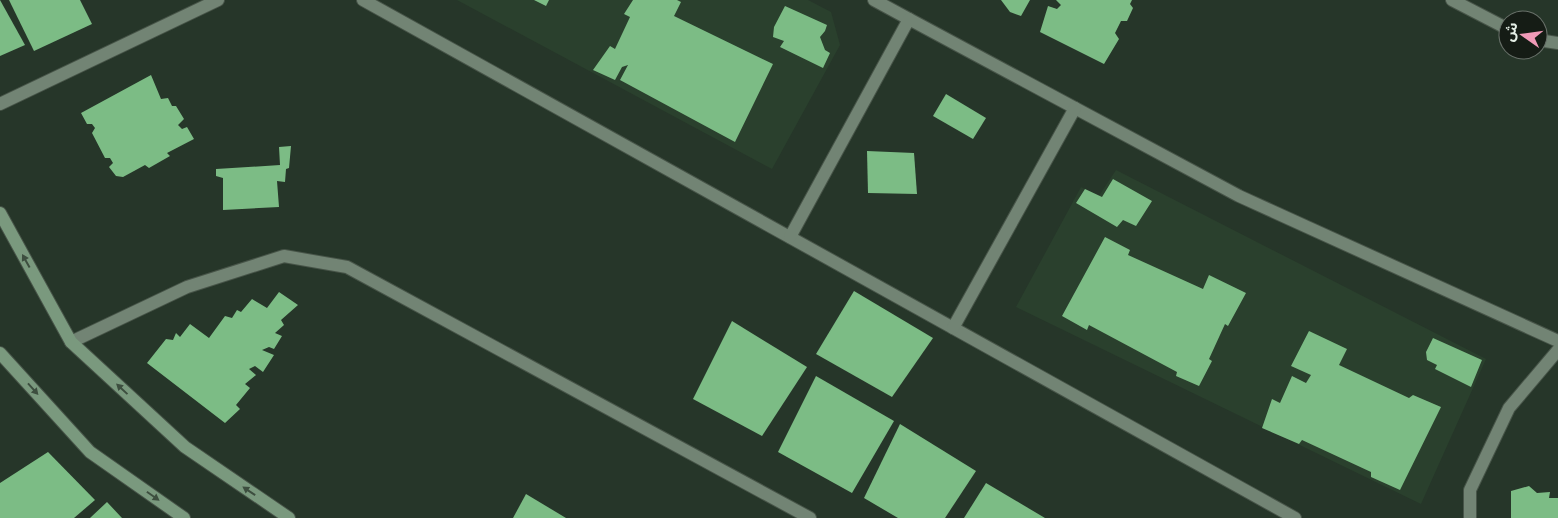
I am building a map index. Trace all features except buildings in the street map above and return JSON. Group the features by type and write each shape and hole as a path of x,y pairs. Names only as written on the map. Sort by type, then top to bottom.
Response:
{"street":[{"path":"0,104 218,0"},
{"path":"363,0 1296,518"},
{"path":"874,0 1239,196 1558,341"},
{"path":"1452,0 1498,24"},
{"path":"790,237 909,19"},
{"path":"953,328 1075,108"},
{"path":"0,213 71,342 185,447 289,518"},
{"path":"71,342 187,287 284,256 347,267 810,518"},
{"path":"1470,518 1470,490 1509,408 1558,350"},
{"path":"0,353 90,452 184,518"}],"shaded area":[{"path":"457,0 808,0 831,12 840,45 772,169"},
{"path":"1116,170 1486,359 1421,504 1016,307 1081,187 1099,196"}]}
